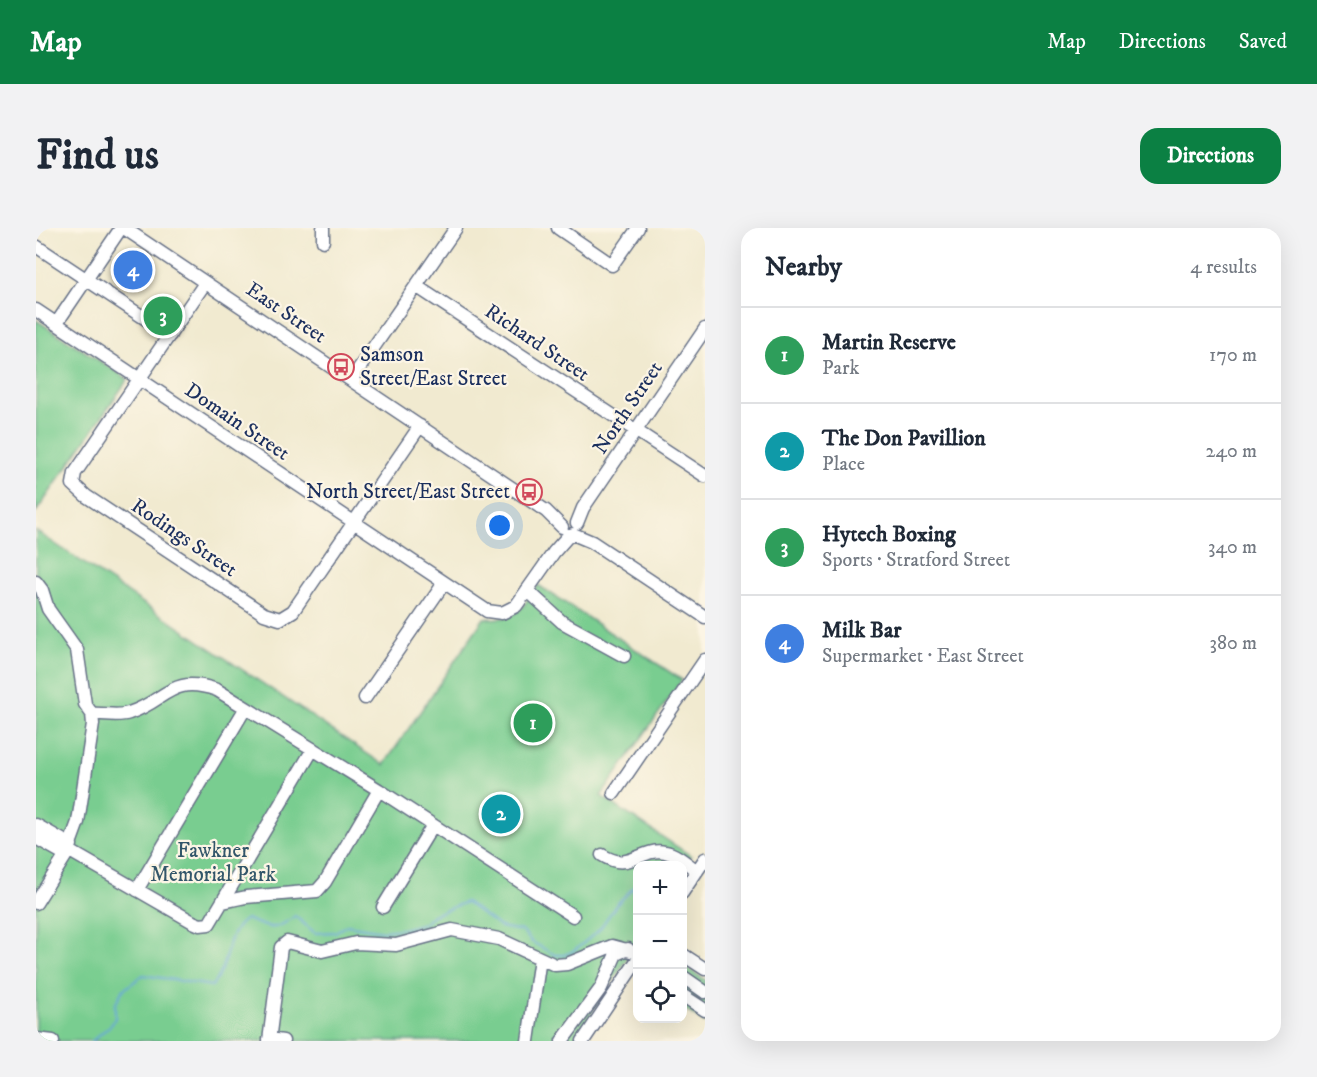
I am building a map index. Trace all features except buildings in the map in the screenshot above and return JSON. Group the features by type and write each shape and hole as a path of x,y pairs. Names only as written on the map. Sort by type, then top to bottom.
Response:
{"street":[{"path":"56,324 122,228"},
{"name":"East Street","path":"122,228 705,617"},
{"path":"322,228 323,241"},
{"path":"351,380 456,228"},
{"path":"558,228 612,265 638,228"},
{"path":"36,246 170,334"},
{"path":"139,380 205,283"},
{"name":"Richard Street","path":"416,286 705,476"},
{"name":"Domain Street","path":"36,310 480,607 496,613 512,609 570,527"},
{"name":"North Street","path":"570,527 703,337"},
{"name":"Rodings Street","path":"139,380 75,473 72,481 75,487 254,608 280,619 293,611 354,523"},
{"path":"354,523 420,426"},
{"path":"36,582 42,590 48,609 77,651 85,704 92,714 93,731 88,743 83,801 68,850 36,903"},
{"path":"365,698 444,583"},
{"path":"527,590 562,622 624,656"},
{"path":"614,793 705,660"},
{"path":"92,714 119,716 129,713 176,686 198,685 217,690 379,790 573,916"},
{"path":"137,890 245,708"},
{"path":"36,825 68,850 200,925 211,922 313,749"},
{"path":"224,902 233,898 307,894 318,890 379,790"},
{"path":"383,907 433,825"},
{"path":"36,838 68,850"},
{"path":"602,855 620,862 652,852 664,852 697,871"},
{"path":"687,886 705,859"},
{"path":"36,880 47,887"},
{"path":"283,1041 269,1040 281,947 287,942 322,951 356,943 392,945 442,931 467,931 499,939 561,965 607,947 633,951"},
{"path":"562,1041 601,988 616,954 633,951"},
{"path":"687,957 705,969"},
{"path":"528,1041 540,958"},
{"path":"583,1041 633,967"},
{"path":"687,979 705,992 701,1007 687,998"},
{"path":"36,1039 53,1041"}],"green space":[{"path":"36,320 128,379 36,512"},
{"name":"Fawkner Memorial Park","path":"36,531 384,765 484,618 504,618 517,612 538,585 682,680 601,796 691,856 687,863 687,861 633,861 633,950 573,1041 36,1041"},
{"path":"687,967 705,980 705,1023 687,1011"}],"waterway":[{"path":"92,1041 112,1024 115,1018 115,1005 122,991 143,975 212,986 222,968 234,932 246,919 261,925 276,927 295,916 315,933 335,932 347,925 383,931 425,923 433,915 466,902 500,927 522,931 532,942 555,955 564,955 574,951 599,930 616,905 633,888"}],"place":[{"name":"Milk Bar","path":"133,270"},
{"name":"Hytech Boxing","path":"163,316"},
{"name":"Samson Street/East Street","path":"341,367"},
{"name":"North Street/East Street","path":"529,492"},
{"name":"Martin Reserve","path":"533,723"},
{"name":"The Don Pavillion","path":"501,814"}]}
